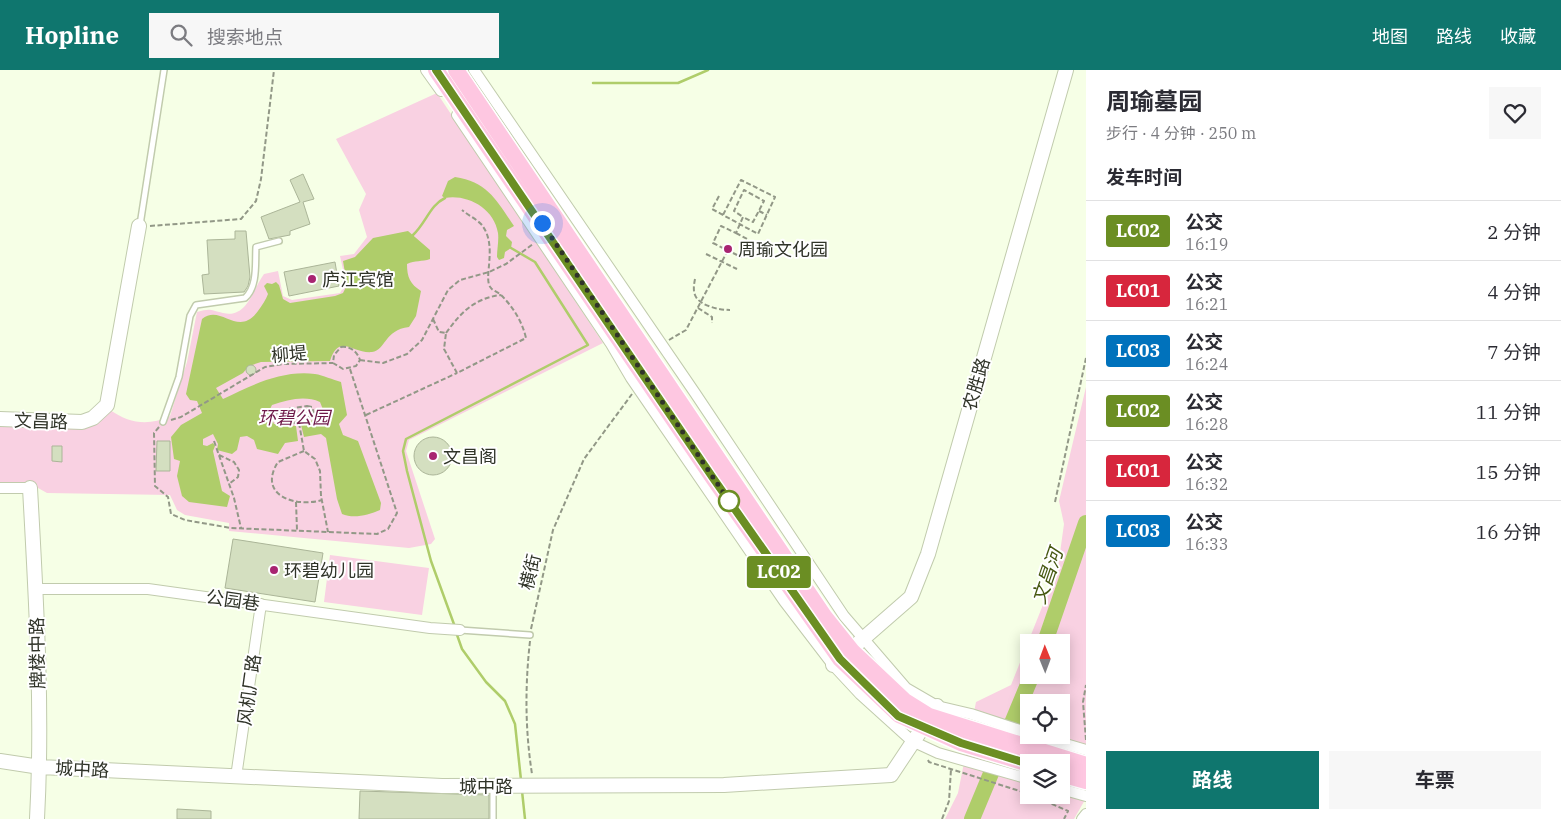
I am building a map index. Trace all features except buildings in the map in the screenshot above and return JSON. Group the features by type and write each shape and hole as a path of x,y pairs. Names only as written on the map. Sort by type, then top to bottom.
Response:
{"main road":[{"path":"436,70 713,478 847,654 898,716 929,716 963,735 1020,760"},
{"path":"456,70 632,334 666,378 824,616 847,654"},
{"path":"963,735 1020,739"},
{"path":"1047,744 1086,765"},
{"path":"1070,777 1086,781"}],"street":[{"path":"426,70 611,344 637,387 784,601 847,654 906,688 929,716 963,735 1020,773"},
{"path":"474,70 844,616 847,654 890,724 912,742 938,753 963,735 1020,733"},
{"name":"农胜路","path":"847,654 911,597 928,554 1066,70"},
{"name":"文昌路","path":"0,419 82,422 93,418 107,404 140,226"},
{"path":"0,488 30,488"},
{"name":"牌楼中路","path":"30,488 36,589 40,767 37,819"},
{"name":"公园巷","path":"36,589 148,588 430,628 460,630"},
{"name":"风机厂路","path":"236,776 261,604"},
{"name":"城中路","path":"0,761 40,767 442,786 724,785 891,775 929,716"},
{"path":"1056,744 1086,750"},
{"path":"1070,792 1086,796"},
{"path":"1082,819 1086,814"}],"lane":[{"path":"140,226 164,70"},
{"path":"163,422 179,378 190,316 196,305 245,298 250,293 254,283 256,247 279,241"},
{"path":"460,630 530,635"},
{"path":"493,786 493,819"}],"path":[{"path":"140,226 241,219 256,201 260,186 274,70"},
{"path":"719,196 712,209 740,225 758,234 775,198 741,180 723,215"},
{"path":"744,190 764,201 759,211 753,222 734,211 744,190"},
{"path":"733,197 739,200"},
{"path":"365,415 457,373 526,338 519,317 501,295 491,288 488,281 491,258 490,240 481,225 462,210"},
{"path":"759,211 767,214"},
{"path":"736,233 743,217"},
{"path":"721,226 736,233 748,240 741,257 712,243 721,226"},
{"path":"360,360 356,366 350,369 337,368 333,364 334,355 341,347 352,349 360,360 383,363 407,354 422,340 448,290 460,280 489,272 506,264 524,250"},
{"path":"661,345 686,330 728,250"},
{"path":"706,254 737,269"},
{"path":"695,278 694,294 702,301 719,310 730,310"},
{"path":"457,373 444,350 446,333 462,312 477,302 501,295"},
{"path":"698,308 712,317 712,323"},
{"path":"433,320 439,332 446,333"},
{"path":"1055,502 1086,358"},
{"name":"柳堤","path":"163,422 181,417 265,367 283,364 333,364"},
{"path":"163,422 154,433 153,470 155,486 168,497 171,514 184,520 241,528 376,534 388,529 397,513 350,369"},
{"name":"横街","path":"525,786 527,745 525,680 530,635 553,530 584,459 637,387"},
{"path":"312,407 315,410 313,416 299,423 279,422 274,416 280,410 312,407"},
{"path":"299,423 304,451 315,460 320,470 322,500 328,532"},
{"path":"214,441 229,484 241,528"},
{"path":"304,451 278,462 271,478 278,496 296,502 322,500"},
{"path":"219,455 234,462 239,470 238,477 229,484"},
{"path":"296,502 298,512 297,530"},
{"path":"1086,685 1084,702 1086,743"},
{"path":"942,819 950,801 951,769"},
{"path":"955,770 1020,791"},
{"path":"1051,804 1068,811 1064,819"}],"green space":[{"name":"环碧公园","path":"437,93 603,343 409,440 406,451 435,539 431,544 409,548 229,531 229,523 185,515 177,510 170,495 47,493 31,484 0,484 0,424 83,426 99,423 110,410 132,421 140,422 155,421 170,416 187,362 197,312 213,310 231,314 238,312 244,307 264,274 278,271 283,296 292,300 340,293 346,283 340,256 354,254 367,237 359,210 366,194 336,139"},
{"path":"1086,387 1086,798 1074,819 945,819 958,793 976,702 1011,685 1020,662 1020,684 1070,684 1070,634 1031,634 1058,567 1064,524 1059,501"},
{"path":"330,555 429,568 422,615 324,602"}],"shaded area":[{"path":"455,177 476,183 484,188 497,201 514,226 507,230 506,236 512,242 511,248 505,252 504,258 499,260 497,257 498,233 491,216 485,210 462,198 445,198 442,196 448,181"},
{"path":"408,231 430,250 430,259 407,264 410,280 421,291 416,316 409,327 395,332 380,348 372,352 342,346 334,352 330,361 261,362 249,366 243,373 216,388 223,399 256,384 291,374 315,374 341,382 347,415 339,424 343,435 358,441 381,503 380,510 361,516 342,514 337,499 326,438 321,434 304,437 301,425 304,422 320,419 324,412 320,402 308,399 290,400 272,405 269,411 274,424 296,426 298,441 285,443 278,454 257,449 254,440 247,436 240,437 237,450 232,454 217,450 218,444 213,434 203,439 203,445 207,446 213,443 215,446 213,451 222,491 230,496 227,507 189,502 182,496 177,476 180,461 174,459 171,437 181,425 202,413 197,401 190,400 186,394 202,319 209,315 216,315 237,322 251,319 268,294 264,286 267,283 272,284 276,282 279,285 283,299 290,303 343,293 347,285 343,261 355,257 373,238"}],"waterway":[{"path":"593,83 678,83 708,70"},
{"path":"413,235 436,205 445,198"},
{"path":"455,627 431,561 407,471 403,451 406,439 588,345 535,262 511,248"},
{"name":"文昌河","path":"1048,634 1086,523"},
{"path":"456,632 462,649 486,682 505,701 515,724 521,780"},
{"name":"文昌河","path":"972,819 1028,684"},
{"path":"522,791 525,819"}],"bus line":[{"name":"LC02","path":"436,70 542,223 713,478 840,659 898,716 961,743 1020,761"}],"place":[{"name":"周瑜文化园","path":"728,249"},
{"name":"庐江宾馆","path":"312,279"},
{"name":"文昌阁","path":"433,456"},
{"name":"环碧幼儿园","path":"274,570"}],"route":[{"path":"542,223 729,501"}]}
